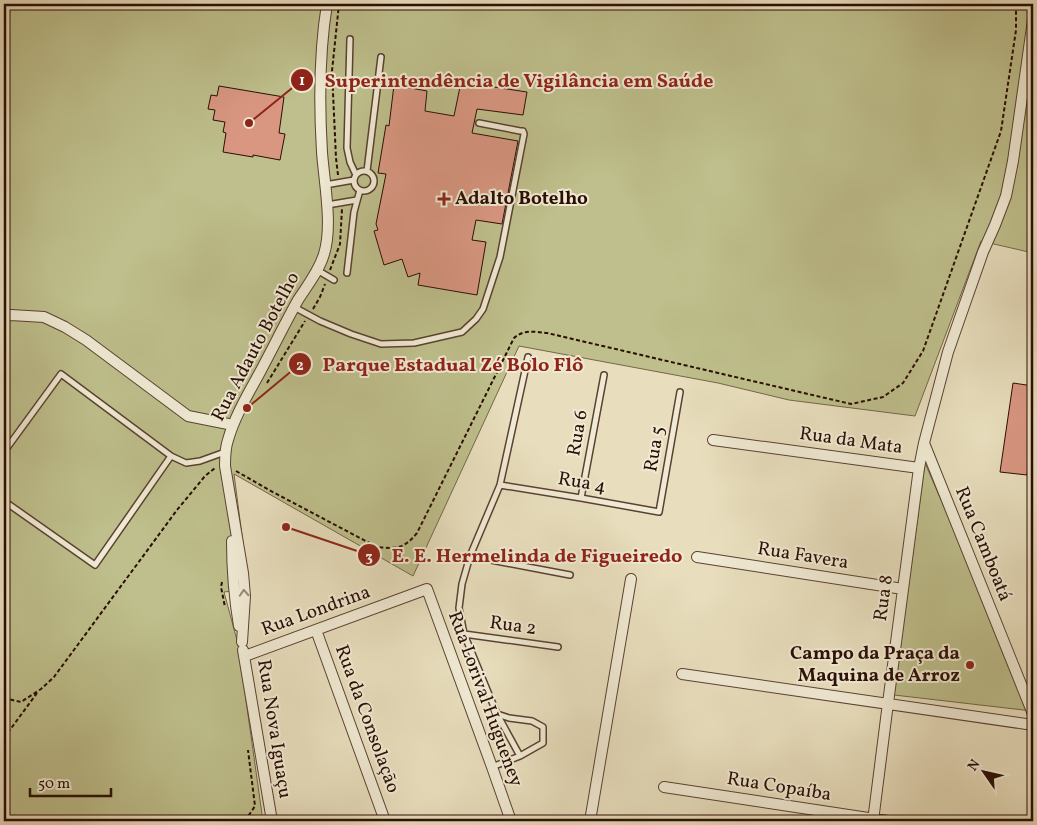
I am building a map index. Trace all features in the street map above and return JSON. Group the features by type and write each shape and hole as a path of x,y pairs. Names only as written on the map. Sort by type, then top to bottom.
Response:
{"street":[{"name":"Rua Adauto Botelho","path":"225,466 227,440 233,425 326,248 327,205 322,152 320,82 322,31 327,4"},
{"name":"Rua da Mata","path":"713,440 919,468 948,352 983,252 996,225 1006,196 1013,161 1033,20"},
{"path":"4,316 44,317 86,340 188,416 233,425"},
{"name":"Rua Camboatá","path":"924,443 1033,714"},
{"name":"Rua Nova Iguaçu","path":"225,466 243,574 245,596 242,642 272,821"},
{"name":"Rua 8","path":"873,820 919,468"},
{"name":"Rua Favera","path":"697,557 903,589"},
{"path":"590,821 631,579"},
{"name":"Rua Londrina","path":"245,656 427,589"},
{"name":"Rua Lorival Hugueney","path":"427,589 510,821"},
{"name":"Rua da Consolação","path":"316,630 385,821"},
{"path":"682,674 1033,725"},
{"name":"Rua Copaíba","path":"664,787 888,821"}],"lane":[{"path":"325,185 355,178 362,171 371,173 375,182 368,191 356,188 355,178 347,148 350,39"},
{"path":"367,171 381,57"},
{"path":"294,308 351,334 382,344 414,343 462,332 476,319 483,309 500,257 524,134 520,130 479,123"},
{"path":"347,273 352,222 360,190"},
{"path":"327,205 357,200"},
{"path":"316,270 334,280"},
{"path":"520,756 497,714 464,634 459,608 462,584 470,556 500,485 528,357"},
{"path":"4,452 61,374 171,456 186,463 200,461 226,452"},
{"name":"Rua 6","path":"581,498 604,375"},
{"name":"Rua 5","path":"659,512 680,392"},
{"path":"4,501 95,566 171,456"},
{"name":"Rua 4","path":"500,485 659,512"},
{"path":"470,556 570,575"},
{"name":"Rua 2","path":"464,634 558,647"},
{"path":"492,767 520,756 543,743 543,727 532,721 509,718 497,714"}],"path":[{"path":"339,4 332,71 339,183"},
{"path":"4,698 21,702 54,677 177,510 205,476 216,468 225,466 377,547 395,549 410,541 417,533 514,338 518,334 525,332 547,333 851,404 882,397 903,382 923,351 1001,131 1016,30 1016,4"},
{"path":"266,385 320,297 340,244 342,203"},
{"path":"4,738 38,691"}],"green space":[{"path":"4,4 1033,4 1033,253 981,241 915,416 789,400 718,383 519,346 413,576 234,474 249,589 224,592 238,644 263,821 4,821"},
{"path":"925,463 1032,711 894,695"}],"building":[{"path":"461,82 527,92 523,115 477,109 472,133 518,141 502,224 476,220 472,240 486,242 477,295 418,285 420,273 408,277 402,259 384,265 374,231 378,230 376,224 386,174 378,173 386,125 389,126 394,85 427,91 425,111 454,116"},
{"path":"219,86 284,97 279,133 285,134 280,160 223,152 226,133 223,132 225,122 213,120 215,110 208,109 211,95 217,96"},
{"path":"1013,383 1033,386 1033,428 1027,475 1000,472"}],"place":[{"name":"Superintendência de Vigilância em Saúde","path":"249,123"},
{"name":"Adalto Botelho","path":"444,199"},
{"name":"Parque Estadual Zé Bolo Flô","path":"247,408"},
{"name":"E. E. Hermelinda de Figueiredo","path":"286,527"},
{"name":"Campo da Praça da Maquina de Arroz","path":"970,665"}]}
